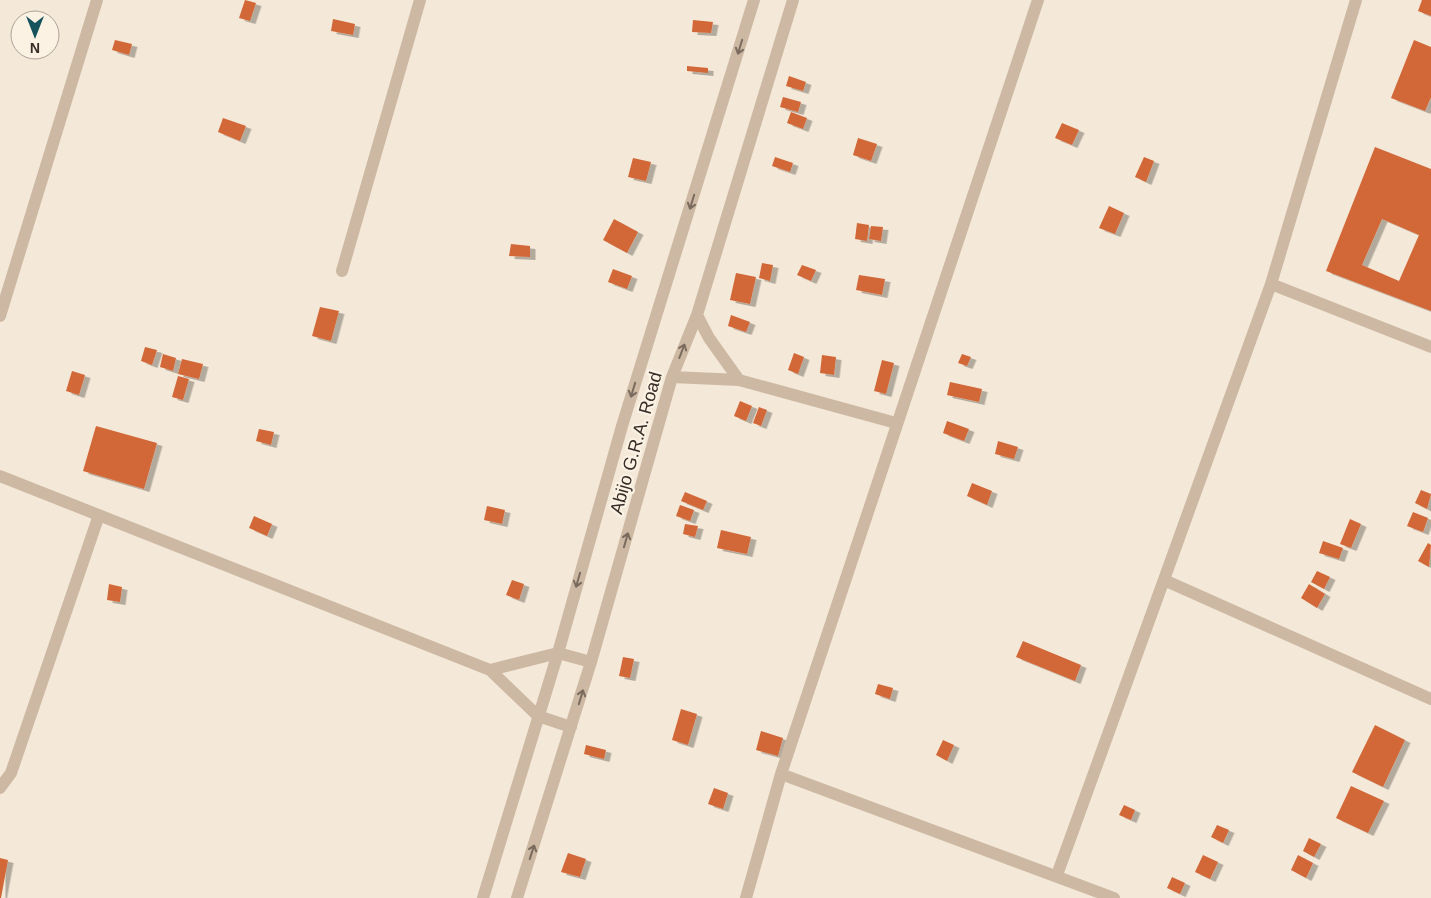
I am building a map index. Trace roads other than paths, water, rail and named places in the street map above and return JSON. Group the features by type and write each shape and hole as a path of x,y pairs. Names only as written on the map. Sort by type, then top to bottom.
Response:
{"street":[{"path":"0,316 97,0"},
{"path":"342,271 420,0"},
{"name":"Abijo G.R.A. Road","path":"483,898 558,653 622,426 754,0"},
{"name":"Abijo G.R.A. Road","path":"517,898 591,662 672,377 696,315 792,0"},
{"path":"746,898 781,774 1038,0"},
{"path":"1057,875 1271,284 1356,0"},
{"path":"1271,284 1431,347"},
{"path":"696,315 709,338 739,380"},
{"path":"672,377 739,380 896,423"},
{"path":"0,476 490,670 538,716 571,727"},
{"path":"0,788 11,773 98,515"},
{"path":"1164,580 1431,699"},
{"path":"490,670 558,653 591,662"},
{"path":"781,774 1057,875 1114,898"}]}
